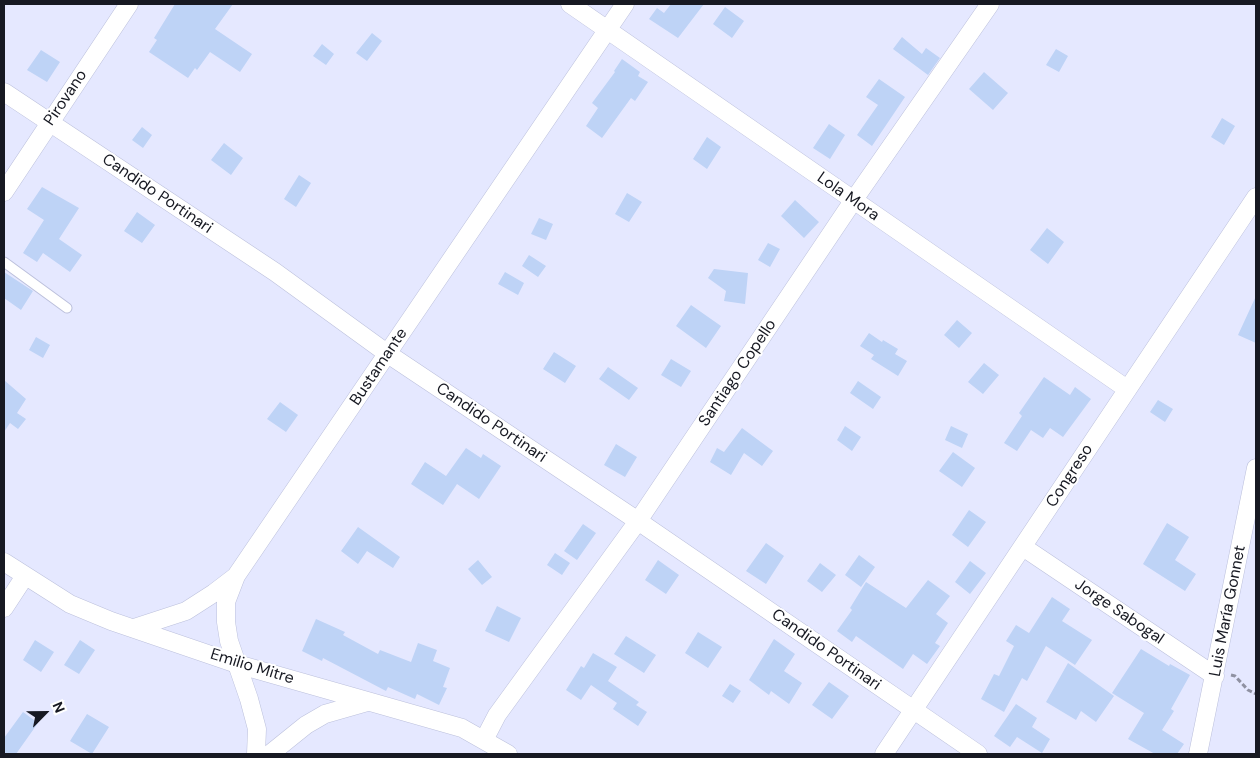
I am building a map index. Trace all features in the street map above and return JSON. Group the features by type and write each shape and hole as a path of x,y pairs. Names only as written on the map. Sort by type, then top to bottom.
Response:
{"street":[{"name":"Pirovano","path":"4,192 129,4"},
{"name":"Lola Mora","path":"570,4 1127,389"},
{"name":"Bustamante","path":"256,754 257,729 229,641 226,622 226,602 236,576 625,4"},
{"name":"Santiago Copello","path":"484,740 497,715 638,521 853,200 990,4"},
{"name":"Candido Portinari","path":"4,92 274,272 388,354 638,521 978,754"},
{"name":"Congreso","path":"884,754 1256,198"},
{"name":"Luis María Gonnet","path":"1198,754 1256,468"},
{"name":"Jorge Sabogal","path":"1022,548 1215,676"},
{"name":"Emilio Mitre","path":"4,562 70,604 111,621 237,664 462,728 508,754"},
{"path":"4,608 25,576"},
{"path":"134,628 186,611 236,576"},
{"path":"270,754 306,725 325,714 368,702"}],"lane":[{"path":"4,262 67,308"}],"path":[{"path":"1215,676 1228,674 1235,676 1248,690 1256,694"}],"building":[{"path":"175,4 233,4 215,29 252,54 240,72 210,52 197,70 195,68 188,78 149,52 157,40 154,38"},
{"path":"671,4 704,4 678,38 649,19 657,8 664,13"},
{"path":"725,7 744,21 732,38 713,24"},
{"path":"372,33 382,41 367,61 356,53"},
{"path":"902,37 922,54 926,48 940,58 928,75 893,49"},
{"path":"322,44 334,54 326,65 313,56"},
{"path":"1056,49 1068,56 1059,72 1046,65"},
{"path":"41,50 60,62 47,82 27,70"},
{"path":"622,59 640,72 638,76 648,82 635,101 631,98 602,138 586,126 598,108 592,103 615,72"},
{"path":"984,72 1008,93 993,110 969,89"},
{"path":"879,79 905,97 872,146 857,135 878,105 866,97"},
{"path":"1222,118 1235,126 1224,145 1211,137"},
{"path":"829,124 845,135 830,159 813,148"},
{"path":"142,127 152,135 143,148 132,140"},
{"path":"707,137 721,147 707,169 693,159"},
{"path":"224,143 243,158 231,175 211,160"},
{"path":"299,175 311,183 296,207 284,199"},
{"path":"42,187 79,208 59,239 82,255 70,272 43,253 37,262 23,253 44,220 27,209"},
{"path":"627,193 642,202 629,222 615,214"},
{"path":"795,200 819,222 804,238 781,216"},
{"path":"137,212 155,225 142,243 124,231"},
{"path":"539,218 553,224 546,240 531,234"},
{"path":"1047,228 1064,242 1048,264 1030,250"},
{"path":"768,243 780,249 770,267 758,260"},
{"path":"529,255 546,266 538,277 522,266"},
{"path":"714,269 748,273 745,304 724,301 726,291 708,278"},
{"path":"4,272 33,291 21,310 4,298"},
{"path":"505,272 524,283 518,295 498,284"},
{"path":"1256,296 1256,343 1238,335"},
{"path":"691,305 721,326 706,348 676,326"},
{"path":"957,320 972,333 959,348 944,335"},
{"path":"869,333 882,342 883,340 898,349 895,354 907,361 898,376 871,359 874,355 860,346"},
{"path":"36,337 50,345 43,358 29,350"},
{"path":"554,352 576,366 565,383 543,369"},
{"path":"671,359 691,371 681,387 661,375"},
{"path":"984,363 999,375 983,394 968,382"},
{"path":"608,367 638,388 629,400 599,379"},
{"path":"1044,377 1070,395 1075,387 1091,399 1063,437 1050,428 1043,438 1031,430 1017,451 1004,443 1022,416 1019,413"},
{"path":"4,380 26,399 17,413 26,419 18,429 10,423 4,432"},
{"path":"858,381 881,397 873,409 850,393"},
{"path":"1158,400 1173,409 1165,422 1150,412"},
{"path":"280,402 298,415 286,432 267,419"},
{"path":"845,426 861,437 852,451 837,440"},
{"path":"951,426 968,434 962,448 945,440"},
{"path":"742,428 773,451 762,466 744,453 731,475 710,462 717,448 724,452"},
{"path":"616,444 637,457 625,477 604,465"},
{"path":"466,448 481,458 483,454 501,466 479,499 457,484 443,505 411,484 425,462 446,476"},
{"path":"953,452 975,468 962,487 939,471"},
{"path":"969,510 986,522 968,547 952,535"},
{"path":"1167,523 1189,537 1175,560 1196,574 1185,591 1143,564"},
{"path":"583,524 596,533 577,560 564,551"},
{"path":"358,527 400,557 393,568 367,551 358,564 341,551"},
{"path":"766,543 784,556 766,584 746,571"},
{"path":"555,553 570,563 562,575 547,565"},
{"path":"859,555 875,567 861,587 845,575"},
{"path":"478,560 492,577 482,585 468,569"},
{"path":"658,560 679,575 666,594 645,580"},
{"path":"970,561 986,573 970,594 955,582"},
{"path":"820,563 836,575 822,592 807,581"},
{"path":"928,580 950,596 936,614 948,623 935,643 940,646 927,664 913,654 903,669 856,636 852,642 837,631 852,610 850,608 866,582 906,608"},
{"path":"1052,597 1070,609 1062,621 1092,640 1075,665 1046,646 1027,681 1022,678 1004,712 981,699 994,674 999,676 1014,646 1006,641 1016,625 1029,633"},
{"path":"497,606 521,618 509,642 485,631"},
{"path":"316,619 345,632 343,635 378,654 380,650 411,662 418,643 437,650 433,661 450,668 443,687 447,688 439,705 417,694 415,699 388,687 386,691 323,658 322,661 302,651"},
{"path":"698,632 722,647 708,668 685,653"},
{"path":"626,636 656,655 644,673 614,654"},
{"path":"774,639 795,654 784,671 802,683 789,704 771,691 769,695 749,680"},
{"path":"35,640 54,652 41,672 23,660"},
{"path":"80,640 95,650 79,674 64,665"},
{"path":"1141,649 1169,666 1170,664 1190,675 1171,709 1174,711 1162,730 1184,744 1177,754 1155,754 1128,739 1144,713 1112,693"},
{"path":"593,653 617,667 608,681 639,702 636,705 647,712 638,726 613,709 617,703 591,685 581,700 566,690 581,666 584,668"},
{"path":"1068,663 1114,696 1096,722 1081,711 1076,720 1046,702"},
{"path":"829,682 849,696 832,719 812,705"},
{"path":"730,684 741,691 733,703 722,696"},
{"path":"1016,704 1037,718 1032,727 1050,739 1042,753 1017,737 1010,747 994,736"},
{"path":"23,712 38,723 16,754 4,754 4,738"},
{"path":"87,714 109,727 92,754 70,741"}]}
